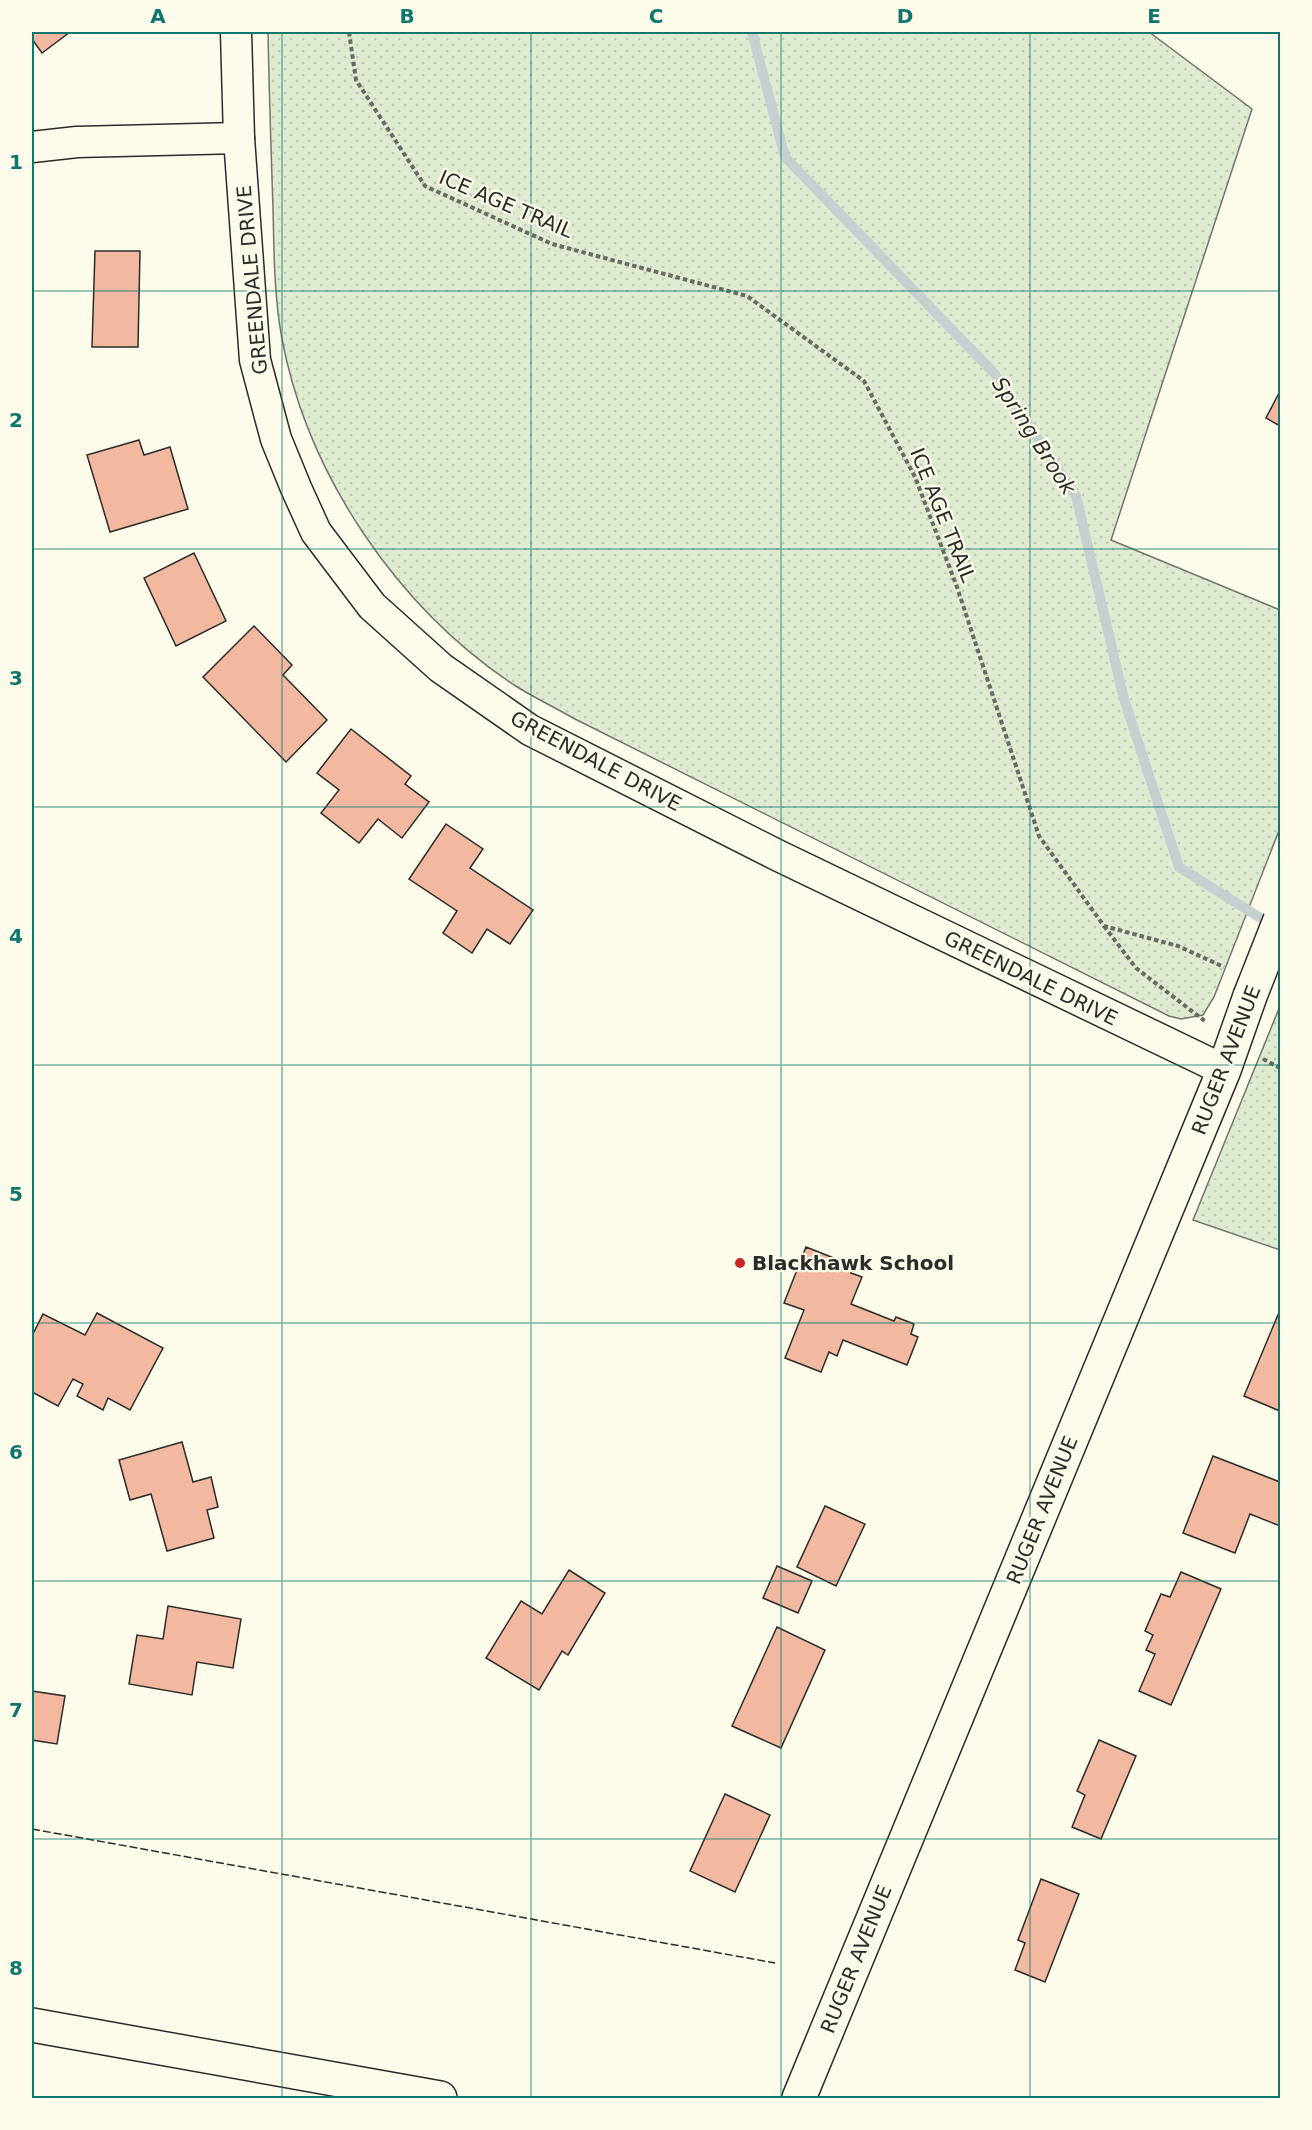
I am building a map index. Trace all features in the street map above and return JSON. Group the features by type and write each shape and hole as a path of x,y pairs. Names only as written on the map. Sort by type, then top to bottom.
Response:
{"main road":[{"name":"RUGER AVENUE","path":"799,2098 1229,1056 1250,996 1281,920"},
{"path":"32,2025 440,2098"}],"street":[{"name":"GREENDALE DRIVE","path":"236,32 239,138 255,360 276,439 316,532 372,606 441,668 530,730 779,856 1229,1056"},
{"path":"32,147 77,142 239,138"}],"path":[{"name":"ICE AGE TRAIL","path":"348,32 356,80 425,186 552,244 747,296 864,381 915,477 957,587 1039,836 1136,968 1229,1056 1281,1068"},
{"path":"1104,926 1178,946 1227,968"}],"green space":[{"path":"268,32 1149,32 1252,109 1111,540 1280,610 1280,828 1214,997 1203,1015 1181,1019 1169,1016 573,718 514,685 472,654 432,618 396,578 364,534 336,488 313,440 295,390 282,339 276,290"},
{"path":"1280,1006 1280,1250 1193,1220"}],"building":[{"path":"32,32 70,32 42,53 32,39"},
{"path":"95,251 140,251 138,347 92,347"},
{"path":"1280,391 1280,426 1266,418"},
{"path":"139,440 144,455 170,447 188,509 110,532 87,455"},
{"path":"194,553 226,621 176,646 144,578"},
{"path":"254,626 292,665 283,675 327,720 286,762 203,677"},
{"path":"351,729 411,776 405,784 429,802 402,838 378,819 359,843 321,813 339,790 317,773"},
{"path":"446,824 483,849 470,868 533,910 510,944 487,929 472,953 443,933 457,911 409,879"},
{"path":"806,1247 854,1266 851,1273 862,1277 851,1304 894,1321 896,1317 914,1324 911,1334 918,1337 907,1365 843,1340 837,1356 829,1352 821,1372 785,1358 804,1310 784,1303"},
{"path":"1280,1310 1280,1411 1244,1396"},
{"path":"97,1313 163,1348 130,1410 108,1398 103,1410 77,1396 83,1384 73,1379 58,1406 32,1392 32,1336 43,1314 85,1335"},
{"path":"182,1442 193,1482 211,1477 218,1507 207,1510 214,1538 167,1551 151,1494 130,1500 119,1460"},
{"path":"1213,1456 1280,1482 1280,1526 1250,1514 1235,1553 1183,1533"},
{"path":"825,1506 865,1524 836,1586 797,1567"},
{"path":"777,1566 812,1581 798,1613 763,1598"},
{"path":"569,1570 605,1593 568,1655 562,1651 539,1690 486,1658 521,1601 542,1614"},
{"path":"1181,1572 1221,1589 1171,1705 1139,1691 1155,1654 1146,1650 1153,1635 1145,1631 1161,1594 1170,1597"},
{"path":"168,1606 241,1619 233,1668 197,1662 192,1695 129,1684 137,1635 163,1639"},
{"path":"777,1627 825,1650 781,1748 732,1726"},
{"path":"32,1691 65,1696 57,1744 32,1740"},
{"path":"1099,1740 1136,1756 1101,1839 1072,1827 1085,1795 1077,1791"},
{"path":"725,1794 770,1815 735,1892 690,1871"},
{"path":"1041,1879 1079,1894 1045,1982 1015,1970 1025,1943 1018,1940"}],"waterway":[{"name":"Spring Brook","path":"752,32 785,157 994,373 1076,496 1124,699 1179,867 1275,927"}],"fence":[{"path":"32,1829 775,1963"}],"place":[{"name":"Blackhawk School","path":"740,1263"}]}
